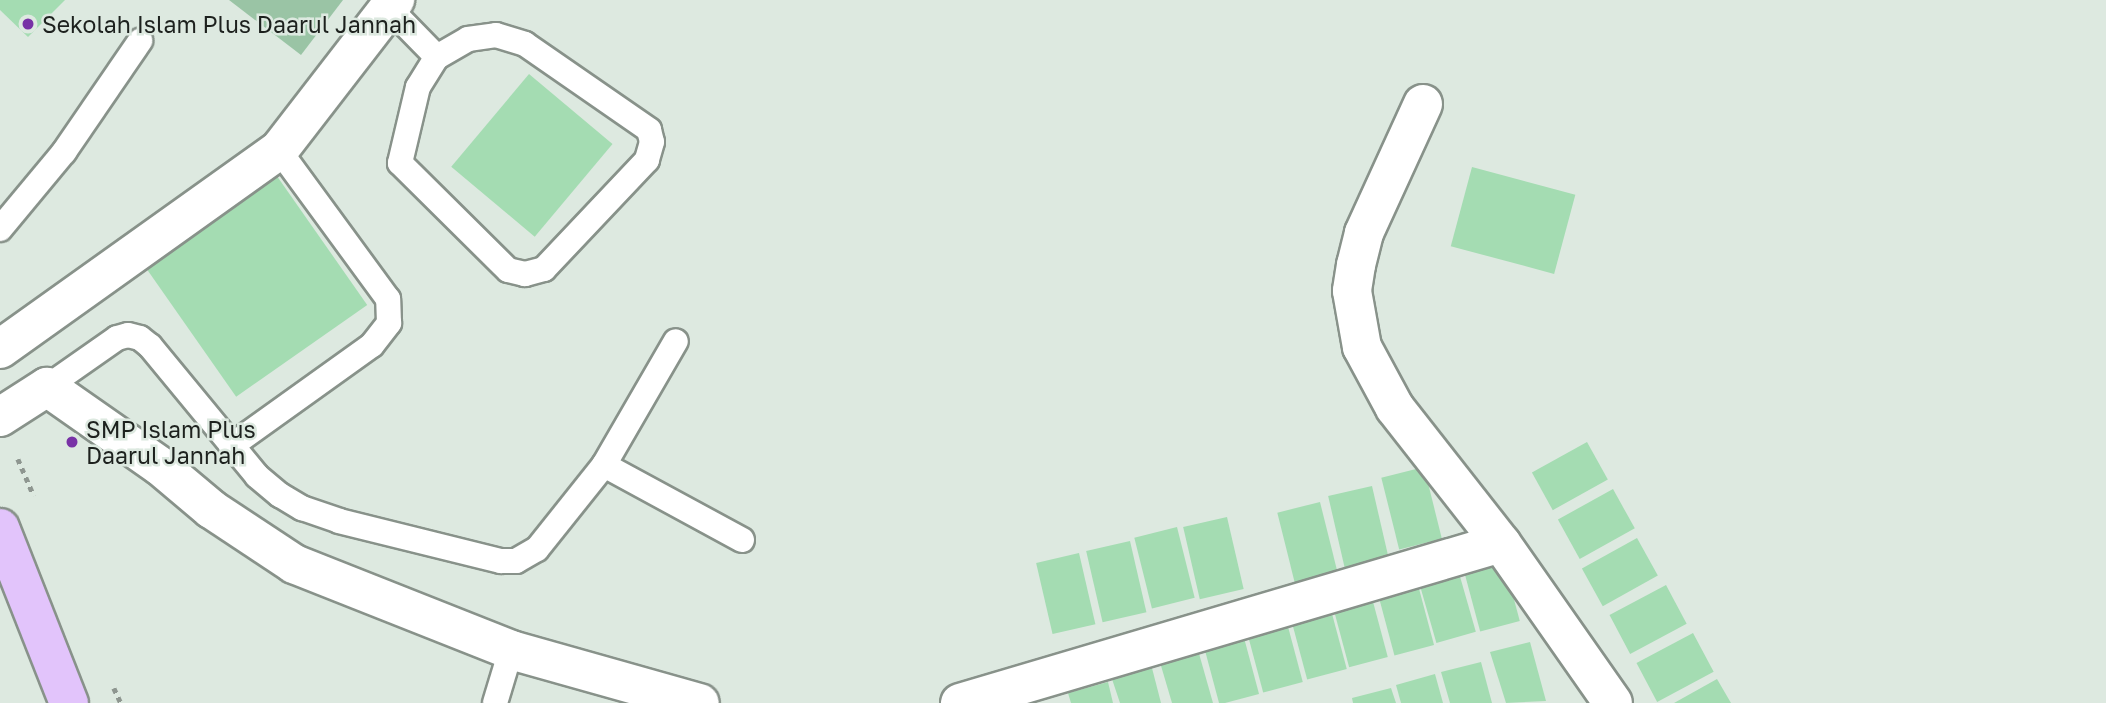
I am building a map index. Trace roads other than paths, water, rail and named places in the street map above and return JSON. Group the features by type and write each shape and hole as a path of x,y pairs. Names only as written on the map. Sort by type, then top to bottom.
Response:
{"main road":[{"path":"0,528 69,703"}],"street":[{"path":"0,349 279,150 392,4"},
{"path":"1423,104 1364,233 1352,291 1362,346 1395,408 1501,543 1612,703"},
{"path":"0,417 47,387 160,466 211,509 294,564 511,650 700,703"},
{"path":"960,703 1501,543"}],"lane":[{"path":"392,4 437,57"},
{"path":"495,35 525,44 649,130 652,142 647,160 544,269 525,274 508,270 400,163 418,87 437,57 468,39 495,35"},
{"path":"0,229 64,152 140,41"},
{"path":"231,446 372,345 389,323 388,299 279,150"},
{"path":"47,387 117,338 128,335 140,338 150,346 257,476 280,495 302,508 339,521 500,561 524,558 537,549 604,466 676,341"},
{"path":"604,466 742,540"},
{"path":"495,703 511,650"}],"place":[{"name":"Sekolah Islam Plus Daarul Jannah","path":"28,24"},
{"name":"SMP Islam Plus Daarul Jannah","path":"72,442"}]}
